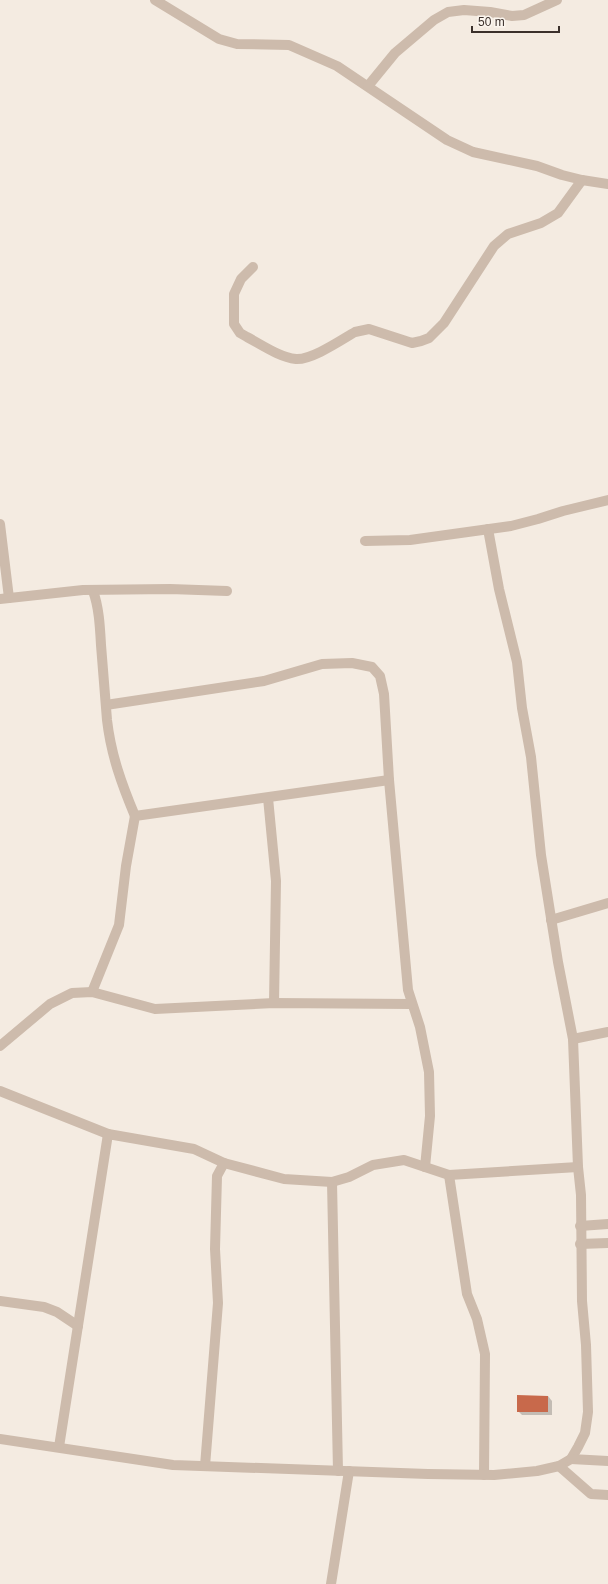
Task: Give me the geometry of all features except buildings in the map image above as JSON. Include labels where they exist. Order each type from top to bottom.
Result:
[{"type":"street","points":[[155,0],[219,39],[237,44],[289,46],[337,66],[447,140],[474,152],[537,166],[582,180],[608,184]]},
{"type":"street","points":[[368,86],[395,53],[434,20],[448,12],[464,10],[490,12],[512,16],[524,15],[557,0]]},
{"type":"street","points":[[253,267],[241,279],[234,294],[234,324],[240,334],[288,357],[297,359],[307,358],[363,329],[369,329],[412,343],[422,342],[429,338],[444,323],[494,246],[508,234],[540,223],[558,213],[582,180]]},
{"type":"street","points":[[365,541],[410,540],[488,529],[517,524],[569,509],[608,500]]},
{"type":"street","points":[[0,524],[5,598],[65,591],[170,589],[227,591]]},
{"type":"street","points":[[0,1440],[59,1447],[173,1465],[338,1471],[484,1474],[537,1471],[559,1466],[571,1459],[585,1433],[588,1412],[580,1244],[581,1195],[578,1167],[573,1039],[551,920],[531,757],[522,708],[518,662],[499,590],[488,529]]},
{"type":"street","points":[[92,992],[119,925],[126,866],[135,816],[120,780],[113,755],[106,705],[100,629],[96,599],[93,591]]},
{"type":"street","points":[[106,705],[264,681],[322,664],[352,663],[372,667],[380,676],[384,694],[389,780],[408,983],[411,1004],[420,1027],[429,1072],[430,1116],[425,1167]]},
{"type":"street","points":[[135,816],[389,780]]},
{"type":"street","points":[[268,798],[276,882],[274,1003]]},
{"type":"street","points":[[551,920],[608,903]]},
{"type":"street","points":[[0,1046],[50,1004],[72,994],[92,992],[155,1009],[274,1003],[411,1004]]},
{"type":"street","points":[[573,1039],[608,1032]]},
{"type":"street","points":[[0,1091],[108,1134],[194,1150],[224,1163],[284,1179],[332,1182],[349,1177],[373,1165],[404,1160],[449,1175],[578,1167]]},
{"type":"street","points":[[59,1447],[108,1134]]},
{"type":"street","points":[[205,1466],[218,1303],[215,1249],[216,1182],[217,1176],[224,1163]]},
{"type":"street","points":[[449,1175],[467,1294],[477,1319],[485,1354],[484,1474]]},
{"type":"street","points":[[332,1182],[338,1471]]},
{"type":"street","points":[[580,1226],[608,1224]]},
{"type":"street","points":[[580,1244],[608,1243]]},
{"type":"street","points":[[0,1301],[44,1307],[57,1312],[78,1326]]},
{"type":"street","points":[[571,1459],[608,1461]]},
{"type":"street","points":[[559,1466],[591,1494],[608,1495]]},
{"type":"street","points":[[331,1584],[349,1471]]}]
